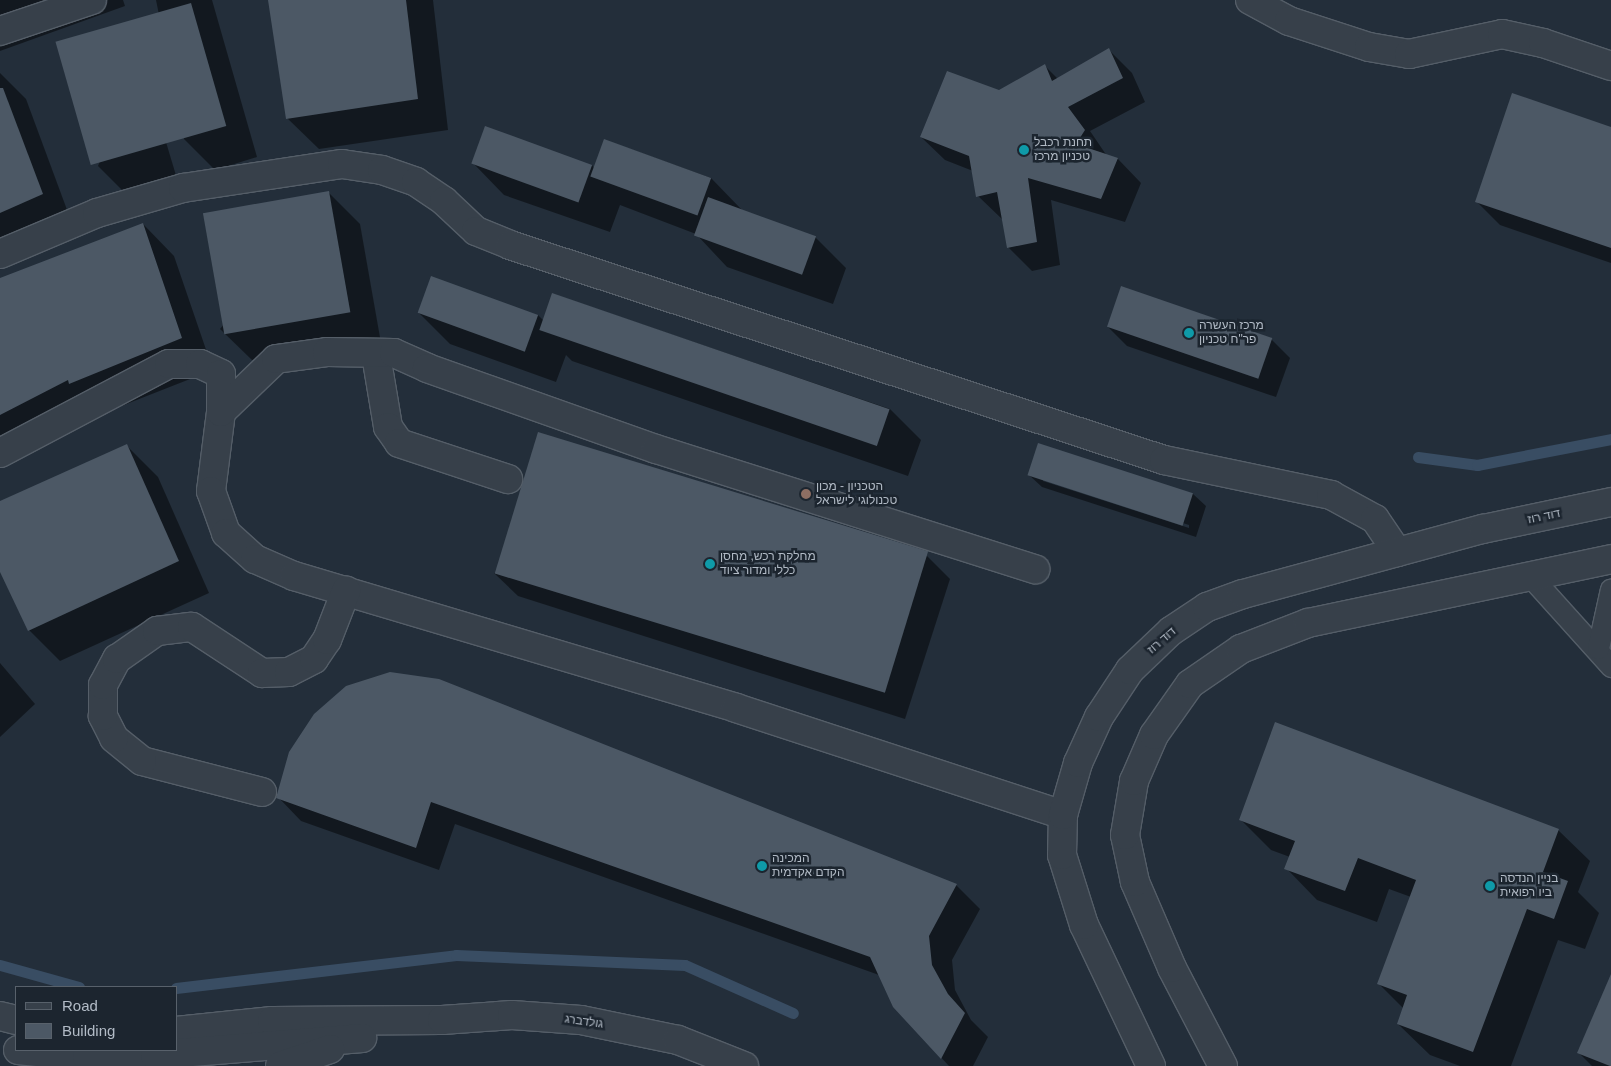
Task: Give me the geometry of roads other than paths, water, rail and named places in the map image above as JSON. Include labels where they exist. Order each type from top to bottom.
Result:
[{"type":"street","points":[[0,31],[92,0]]},
{"type":"street","points":[[1250,0],[1289,21],[1377,49],[1409,54],[1502,34],[1543,43],[1611,66]]},
{"type":"street","points":[[0,254],[97,214],[183,188],[333,164],[382,170],[416,182],[444,201],[476,231],[510,244],[1164,460],[1331,495],[1375,519],[1397,552]]},
{"type":"street","points":[[221,412],[276,359],[327,352],[376,355],[394,353],[436,371],[656,449],[1035,569]]},
{"type":"street","points":[[376,355],[388,427],[399,443],[508,479]]},
{"type":"street","points":[[0,454],[168,364],[200,364],[221,374],[221,412],[212,491],[226,533],[255,560],[346,591],[736,708],[1063,815]]},
{"type":"street","name":"דוד רוז","points":[[1151,1066],[1084,925],[1062,855],[1063,815],[1078,763],[1099,717],[1130,670],[1172,631],[1207,607],[1243,594],[1482,529],[1611,502]]},
{"type":"street","points":[[1223,1066],[1172,968],[1135,882],[1125,835],[1134,781],[1154,735],[1190,684],[1241,649],[1308,623],[1531,577],[1611,558]]},
{"type":"street","points":[[262,792],[142,762],[114,738],[103,716],[103,685],[117,659],[157,631],[192,627],[262,673],[288,672],[314,659],[327,640],[346,591]]},
{"type":"street","name":"גולדברג","points":[[178,1031],[272,1021],[418,1019],[512,1015],[581,1020],[678,1040],[744,1066]]},
{"type":"street","points":[[0,1016],[15,1020]]},
{"type":"street","name":"גולדברג","points":[[280,1066],[418,1019]]},
{"type":"street","points":[[27,1051],[87,1057],[154,1055],[362,1038]]},
{"type":"street","points":[[0,1047],[15,1050]]},
{"type":"lane","points":[[1531,577],[1598,648],[1611,666]]},
{"type":"lane","points":[[1598,648],[1611,589]]},
{"type":"waterway","points":[[1418,457],[1477,465],[1611,439]]},
{"type":"waterway","points":[[178,988],[456,955],[685,965],[793,1013]]},
{"type":"waterway","points":[[0,965],[75,986]]},
{"type":"place","name":"תחנת רכבל טכניון מרכז","points":[[1024,150]]},
{"type":"place","name":"מרכז העשרה פר\"ח טכניון","points":[[1189,333]]},
{"type":"place","name":"הטכניון - מכון טכנולוגי לישראל","points":[[806,494]]},
{"type":"place","name":"מחלקת רכש, מחסן כללי ומדור ציוד","points":[[710,564]]},
{"type":"place","name":"המכינה הקדם אקדמית","points":[[762,866]]},
{"type":"place","name":"בניין הנדסה ביו רפואית","points":[[1490,886]]}]
